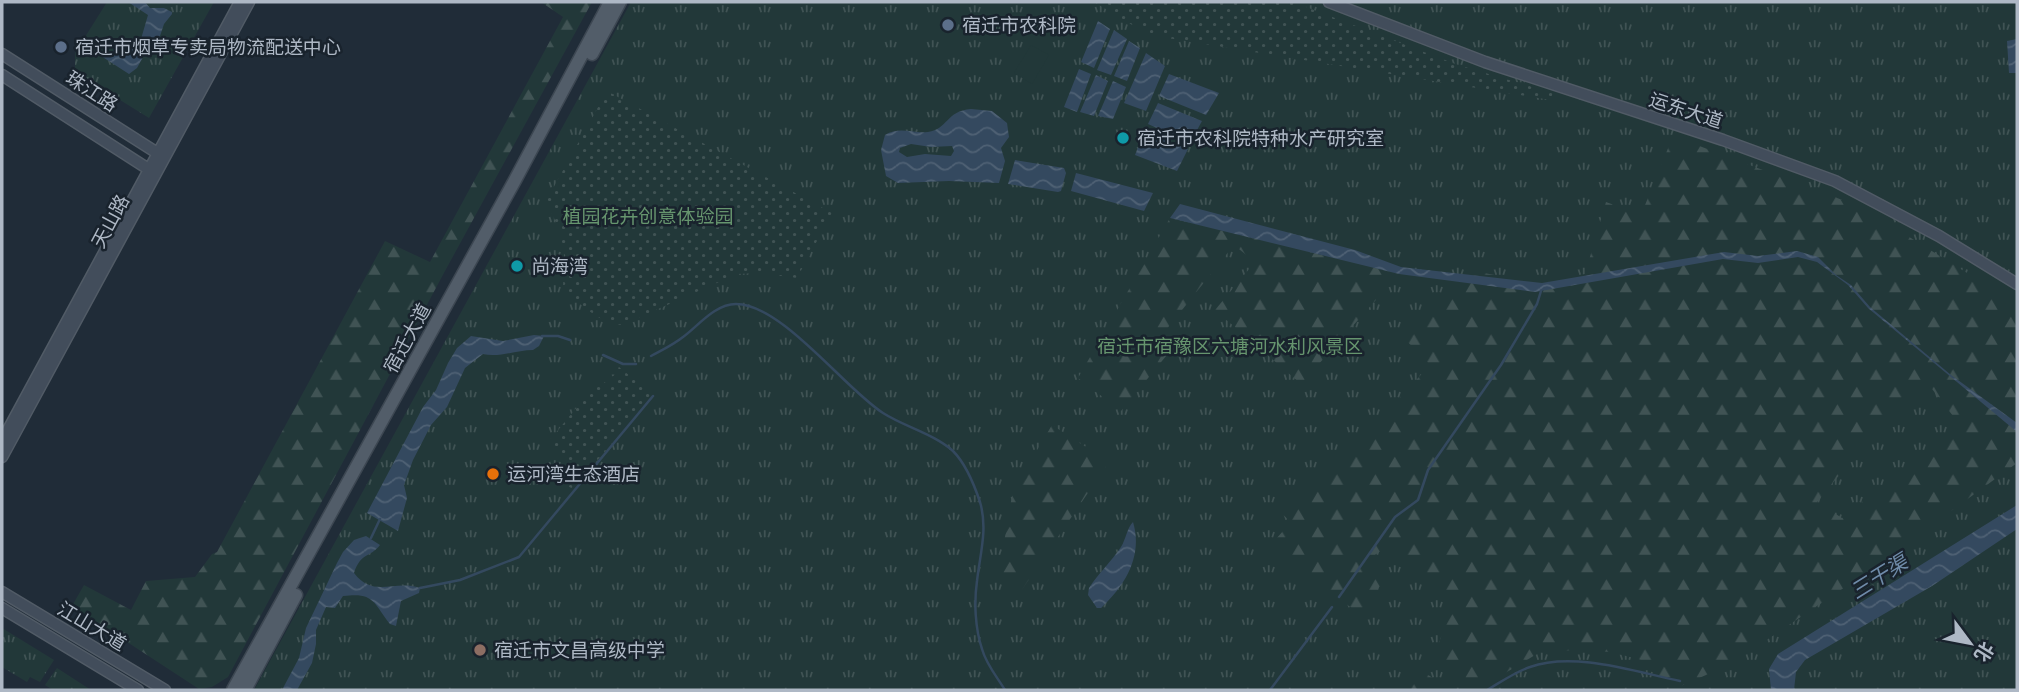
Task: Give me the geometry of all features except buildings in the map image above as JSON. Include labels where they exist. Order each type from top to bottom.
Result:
[{"type":"main road","name":"天山路","points":[[161,156],[240,2]]},
{"type":"main road","name":"天山路","points":[[2,442],[249,2]]},
{"type":"main road","name":"宿迁大道","points":[[233,690],[501,206],[610,2]]},
{"type":"main road","name":"宿迁大道","points":[[245,690],[620,2]]},
{"type":"main road","name":"运东大道","points":[[1329,2],[1485,62],[1723,140],[1835,181],[1939,236],[2017,284]]},
{"type":"main road","name":"运东大道","points":[[1348,2],[1471,52],[1721,132],[1834,175],[1895,204],[2017,278]]},
{"type":"main road","name":"珠江路","points":[[2,54],[161,156]]},
{"type":"main road","name":"珠江路","points":[[2,75],[152,172]]},
{"type":"main road","name":"天山路","points":[[2,457],[152,172]]},
{"type":"main road","name":"江山大道","points":[[2,592],[165,690]]},
{"type":"main road","name":"江山大道","points":[[2,608],[138,690]]},
{"type":"green space","points":[[107,2],[214,2],[149,118],[75,72],[75,53]]},
{"type":"green space","points":[[541,2],[592,2],[228,677],[212,687],[199,689],[72,606],[84,585],[131,610],[146,581],[195,577],[212,554],[217,552],[385,241],[430,262],[563,17]]},
{"type":"green space","name":"宿迁市宿豫区六塘河水利风景区","points":[[631,2],[2017,2],[2017,690],[254,690]]},
{"type":"green space","points":[[1094,2],[1293,2],[1458,65],[1553,93],[1551,100],[1149,35]]},
{"type":"green space","points":[[1031,45],[1049,55],[1032,84],[1014,73]]},
{"type":"green space","name":"植园花卉创意体验园","points":[[607,91],[832,213],[797,278],[758,273],[737,274],[622,325],[598,317],[563,290],[564,253],[560,231],[546,201]]},
{"type":"green space","points":[[1673,136],[1861,207],[2017,304],[2017,463],[1866,573],[1731,664],[1681,686],[1655,674],[1656,664],[1611,652],[1578,650],[1540,652],[1477,690],[1469,690],[1430,664],[1451,613],[1446,594],[1390,544],[1368,560],[1387,576],[1364,608],[1353,609],[1269,547],[1291,522],[1279,511],[1359,442],[1430,365],[1403,337],[1473,271],[1538,283],[1585,274],[1606,202],[1641,215]],"holes":[[[1929,385],[1960,425],[1842,518],[1817,502],[1875,432]]]},
{"type":"green space","points":[[1170,218],[1399,274],[1301,384],[1215,310],[1255,262],[1234,245],[1158,340],[1171,350],[1121,411],[1078,378]]},
{"type":"green space","points":[[619,367],[653,395],[573,489],[563,483],[574,465],[545,446],[600,379],[607,384]]},
{"type":"green space","points":[[1052,425],[1109,462],[1017,597],[1000,582],[1000,566],[1014,484],[1026,479],[1036,452]]},
{"type":"green space","points":[[2,628],[54,660],[40,682],[30,677],[27,682],[2,667]]},
{"type":"green space","points":[[57,668],[91,690],[53,690],[45,685]]},
{"type":"green space","points":[[1424,672],[1450,690],[1406,690]]},
{"type":"water","points":[[128,2],[145,2],[150,8],[164,8],[172,12],[159,39],[148,48],[137,68],[129,74],[101,56],[112,52],[117,46],[141,39],[148,15]]},
{"type":"water","points":[[1098,21],[1110,29],[1094,68],[1081,62]]},
{"type":"water","points":[[1114,30],[1127,39],[1111,75],[1097,70]]},
{"type":"water","points":[[2017,39],[2017,73],[2009,73],[2007,41]]},
{"type":"water","points":[[1129,41],[1140,48],[1127,81],[1114,76]]},
{"type":"water","points":[[1146,53],[1165,66],[1146,111],[1124,103]]},
{"type":"water","points":[[1079,69],[1091,74],[1077,112],[1064,107]]},
{"type":"water","points":[[1169,74],[1219,93],[1206,115],[1159,96]]},
{"type":"water","points":[[1096,75],[1108,81],[1094,116],[1080,112]]},
{"type":"water","points":[[1113,81],[1126,87],[1113,119],[1098,116]]},
{"type":"water","points":[[1158,103],[1202,121],[1190,143],[1148,124]]},
{"type":"water","points":[[963,110],[992,111],[1007,123],[1009,137],[1001,148],[1005,161],[999,183],[898,183],[886,176],[881,150],[885,135],[896,131],[935,130]],"holes":[[[911,144],[952,146],[954,151],[951,156],[925,154],[907,157],[899,152],[900,148]]]},
{"type":"water","points":[[1144,132],[1188,149],[1177,171],[1135,155]]},
{"type":"water","points":[[1015,160],[1064,168],[1066,173],[1061,191],[1008,184]]},
{"type":"water","points":[[1076,173],[1153,193],[1144,211],[1071,191]]},
{"type":"water","points":[[1180,204],[1355,250],[1401,267],[1542,283],[1724,252],[1758,256],[1797,251],[1818,257],[1851,285],[1870,307],[1951,375],[2017,423],[2017,432],[1868,308],[1848,285],[1817,262],[1798,257],[1758,263],[1723,259],[1535,292],[1399,274],[1170,218]]},
{"type":"water","points":[[534,335],[544,336],[539,346],[533,350],[483,354],[465,368],[447,407],[431,425],[413,460],[404,485],[407,498],[398,531],[367,513],[457,348],[471,336],[503,341]]},
{"type":"water","points":[[2017,505],[2017,529],[1932,586],[1805,660],[1796,672],[1794,690],[1771,690],[1769,669],[1778,654]]},
{"type":"water","points":[[1133,522],[1136,546],[1130,569],[1118,590],[1101,608],[1097,608],[1088,595],[1089,588],[1121,547]]},
{"type":"water","points":[[366,536],[380,545],[363,558],[354,573],[369,585],[411,586],[420,588],[419,593],[401,601],[396,626],[390,624],[376,604],[367,597],[343,596],[335,608],[326,607],[316,630],[312,663],[297,690],[282,690],[299,658],[306,628],[343,552],[354,540]]},
{"type":"waterway","points":[[1339,597],[1395,517],[1418,500],[1428,470],[1501,365],[1537,304],[1541,291]]},
{"type":"waterway","points":[[651,356],[679,340],[707,316],[721,308],[736,304],[754,308],[793,332],[883,413],[953,451],[969,475],[982,512],[983,542],[977,581],[977,624],[984,655],[1005,690]]},
{"type":"waterway","points":[[542,336],[558,336],[570,340]]},
{"type":"waterway","points":[[603,355],[623,364],[636,364]]},
{"type":"waterway","points":[[420,588],[460,580],[519,557],[653,396]]},
{"type":"waterway","points":[[371,538],[380,519]]},
{"type":"waterway","points":[[1270,690],[1332,607]]},
{"type":"waterway","points":[[1487,690],[1530,667],[1566,661],[1625,668],[1680,681]]},
{"type":"place","name":"宿迁市农科院","points":[[948,25]]},
{"type":"place","name":"宿迁市烟草专卖局物流配送中心","points":[[61,47]]},
{"type":"place","name":"宿迁市农科院特种水产研究室","points":[[1123,138]]},
{"type":"place","name":"尚海湾","points":[[517,266]]},
{"type":"place","name":"运河湾生态酒店","points":[[493,474]]},
{"type":"place","name":"宿迁市文昌高级中学","points":[[480,650]]},
{"type":"water label","name":"三干渠","points":[[1879,577]]}]
